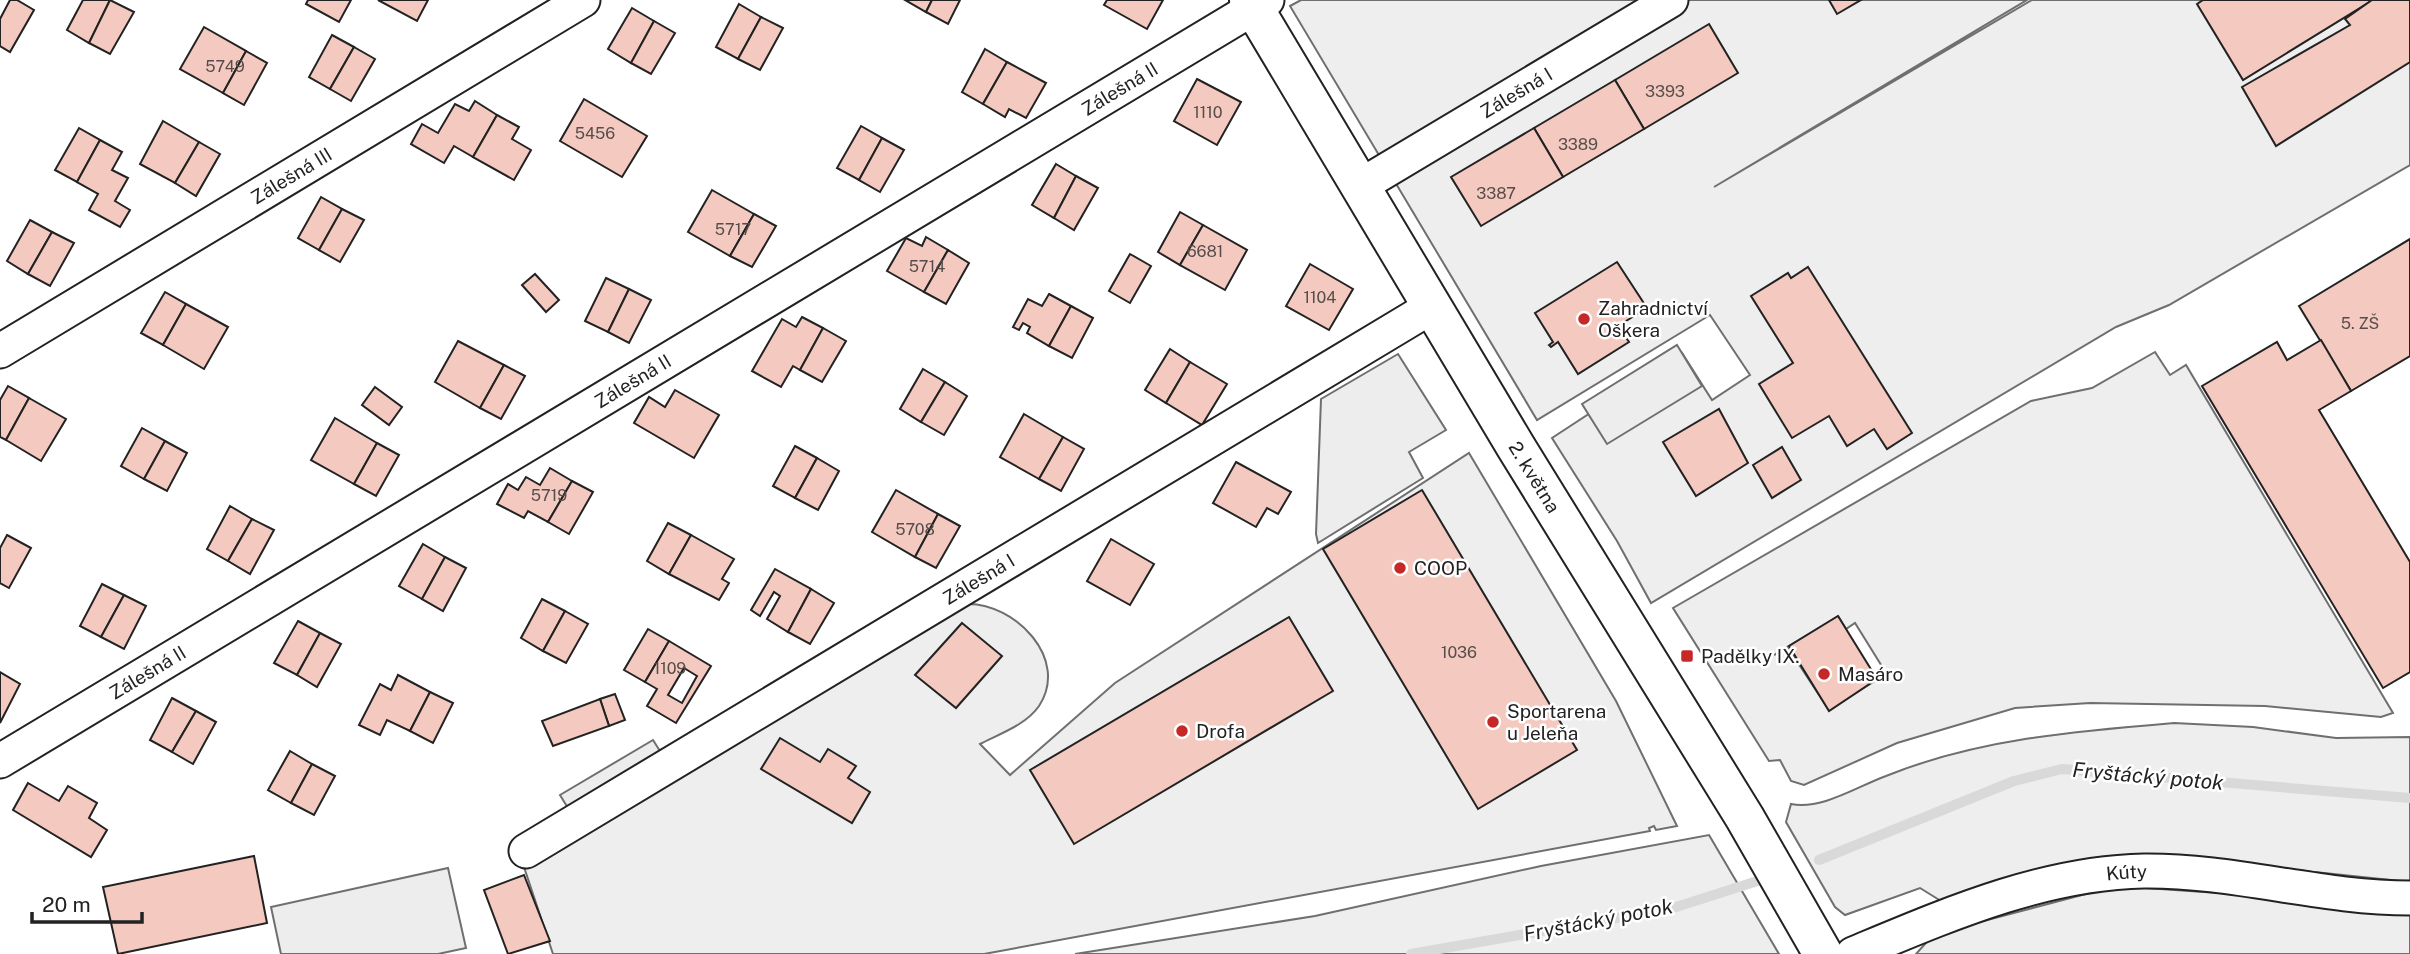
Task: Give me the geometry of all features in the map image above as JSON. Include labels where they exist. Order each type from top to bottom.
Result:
[{"type":"street","name":"Zálešná III","points":[[0,351],[583,0]]},
{"type":"street","name":"Zálešná I","points":[[1360,186],[1671,0]]},
{"type":"street","name":"2. května","points":[[1257,3],[1360,186],[1745,818],[1815,940]]},
{"type":"street","name":"Zálešná II","points":[[0,761],[1257,3]]},
{"type":"street","name":"Zálešná I","points":[[526,851],[1433,306]]},
{"type":"street","name":"Kúty","points":[[1853,954],[1966,908],[2037,886],[2101,874],[2145,871],[2189,873],[2375,898],[2410,898]]},
{"type":"shaded area","points":[[1301,0],[2027,0],[1714,187],[2032,0],[2410,0],[2410,165],[2169,305],[2116,327],[1651,603],[1617,541],[1552,438],[1682,353],[1712,400],[1750,375],[1710,315],[1537,420],[1290,6]]},
{"type":"shaded area","points":[[1677,345],[1702,386],[1607,444],[1582,404]]},
{"type":"shaded area","points":[[2155,352],[2170,375],[2186,365],[2393,713],[2381,717],[2265,706],[2090,703],[2015,708],[1897,743],[1804,785],[1791,781],[1780,760],[1769,761],[1673,608],[2031,401],[2092,388]],"holes":[[[1838,616],[1846,629],[1855,623],[1883,668],[1874,675],[1876,680],[1829,710],[1788,648],[1774,655]]]},
{"type":"shaded area","points":[[1398,354],[1446,430],[1409,452],[1423,478],[1318,543],[1316,534],[1321,399]]},
{"type":"shaded area","points":[[1469,453],[1616,701],[1677,826],[1656,830],[1654,826],[1649,828],[1650,831],[984,954],[553,954],[523,864],[967,604],[985,606],[1019,623],[1033,637],[1048,670],[1047,688],[1034,713],[980,744],[1010,775],[1115,683]]},
{"type":"shaded area","points":[[2174,723],[2253,727],[2336,738],[2410,737],[2410,882],[2238,864],[1941,901],[1920,888],[1845,915],[1835,907],[1786,822],[1791,804],[1827,801],[1886,776],[1956,753],[2064,734]]},
{"type":"shaded area","points":[[653,740],[672,770],[579,826],[560,795]]},
{"type":"shaded area","points":[[1709,835],[1779,954],[1075,954],[1315,916],[1541,866]]},
{"type":"shaded area","points":[[448,868],[466,948],[438,954],[281,954],[271,907]]},
{"type":"shaded area","points":[[2116,886],[2410,906],[2410,954],[1916,954],[1934,934]]},
{"type":"building","points":[[10,0],[17,0],[34,10],[10,52],[0,46],[0,19]]},
{"type":"building","points":[[83,0],[110,0],[89,43],[67,30]]},
{"type":"building","points":[[110,0],[134,12],[110,54],[89,43]]},
{"type":"building","points":[[308,0],[351,0],[339,22],[306,4]]},
{"type":"building","points":[[378,0],[428,0],[417,21]]},
{"type":"building","points":[[905,0],[932,0],[926,12]]},
{"type":"building","points":[[932,0],[960,0],[948,24],[926,12]]},
{"type":"building","points":[[1107,0],[1163,0],[1147,29],[1104,5]]},
{"type":"building","points":[[1829,0],[1861,0],[1837,14]]},
{"type":"building","points":[[2203,0],[2373,0],[2243,80],[2197,4]]},
{"type":"building","points":[[2372,0],[2410,0],[2410,62],[2276,146],[2242,87],[2350,25],[2345,19]]},
{"type":"building","points":[[739,4],[761,17],[738,59],[716,47]]},
{"type":"building","points":[[632,8],[654,21],[631,63],[608,49]]},
{"type":"building","points":[[761,17],[783,28],[760,70],[738,59]]},
{"type":"building","points":[[654,21],[675,33],[651,74],[631,63]]},
{"type":"building","points":[[1709,24],[1738,73],[1644,129],[1615,80]]},
{"type":"building","points":[[204,27],[246,51],[223,93],[180,69]]},
{"type":"building","points":[[332,35],[354,47],[330,89],[309,77]]},
{"type":"building","points":[[354,47],[375,59],[351,101],[330,89]]},
{"type":"building","points":[[985,49],[1007,62],[983,104],[962,92]]},
{"type":"building","points":[[246,51],[267,63],[244,105],[223,93]]},
{"type":"building","points":[[1007,62],[1046,83],[1026,118],[1009,109],[1005,117],[983,104]]},
{"type":"building","points":[[1197,79],[1241,102],[1217,145],[1174,121]]},
{"type":"building","points":[[1615,80],[1644,129],[1563,177],[1534,128]]},
{"type":"building","points":[[584,99],[647,136],[622,177],[560,141]]},
{"type":"building","points":[[475,101],[497,115],[473,157],[454,146],[444,163],[411,144],[422,124],[438,133],[455,104],[469,111]]},
{"type":"building","points":[[497,115],[519,127],[512,139],[531,150],[514,180],[473,157]]},
{"type":"building","points":[[163,121],[199,142],[175,183],[140,164]]},
{"type":"building","points":[[861,126],[882,138],[859,180],[837,168]]},
{"type":"building","points":[[79,128],[100,140],[77,182],[55,170]]},
{"type":"building","points":[[1534,128],[1563,177],[1481,226],[1451,177]]},
{"type":"building","points":[[882,138],[904,150],[880,192],[859,180]]},
{"type":"building","points":[[100,140],[122,152],[112,170],[128,178],[115,201],[130,210],[120,227],[89,210],[98,194],[77,182]]},
{"type":"building","points":[[199,142],[220,154],[196,196],[175,183]]},
{"type":"building","points":[[1056,164],[1076,176],[1054,218],[1032,205]]},
{"type":"building","points":[[1076,176],[1098,188],[1074,230],[1054,218]]},
{"type":"building","points":[[712,190],[754,214],[730,256],[688,232]]},
{"type":"building","points":[[321,197],[342,209],[319,250],[298,238]]},
{"type":"building","points":[[342,209],[364,220],[340,262],[319,250]]},
{"type":"building","points":[[1180,212],[1203,225],[1180,265],[1158,252]]},
{"type":"building","points":[[754,214],[776,226],[752,267],[730,256]]},
{"type":"building","points":[[30,220],[52,232],[28,274],[7,261]]},
{"type":"building","points":[[1203,225],[1247,250],[1225,290],[1180,265]]},
{"type":"building","points":[[52,232],[74,243],[50,286],[28,274]]},
{"type":"building","points":[[926,237],[948,250],[924,292],[887,271],[906,238],[922,246]]},
{"type":"building","points":[[2410,239],[2410,356],[2351,391],[2299,306]]},
{"type":"building","points":[[948,250],[969,263],[946,304],[924,292]]},
{"type":"building","points":[[1130,254],[1151,266],[1130,303],[1109,291]]},
{"type":"building","name":"Zahradnictví Oškera","points":[[1617,262],[1647,308],[1618,326],[1629,342],[1578,374],[1558,342],[1551,347],[1549,345],[1553,342],[1535,313]]},
{"type":"building","points":[[1310,264],[1353,289],[1329,330],[1286,306]]},
{"type":"building","points":[[1808,267],[1912,433],[1887,449],[1874,429],[1847,446],[1829,416],[1792,438],[1759,384],[1793,363],[1751,296],[1788,273],[1791,278]]},
{"type":"building","points":[[535,274],[559,300],[546,312],[522,285]]},
{"type":"building","points":[[606,278],[629,289],[608,332],[585,321]]},
{"type":"building","points":[[629,289],[651,300],[629,343],[608,332]]},
{"type":"building","points":[[165,292],[186,304],[163,345],[141,333]]},
{"type":"building","points":[[1049,294],[1071,306],[1049,346],[1027,333],[1030,327],[1023,323],[1019,330],[1013,327],[1028,299],[1042,306]]},
{"type":"building","points":[[186,304],[228,327],[204,369],[163,345]]},
{"type":"building","points":[[1071,306],[1093,318],[1072,358],[1049,346]]},
{"type":"building","points":[[802,317],[823,328],[800,370],[793,366],[781,387],[752,371],[782,319],[796,327]]},
{"type":"building","points":[[823,328],[846,341],[822,382],[800,370]]},
{"type":"building","points":[[2321,340],[2351,391],[2319,410],[2410,562],[2410,672],[2383,688],[2202,386],[2277,342],[2287,360]]},
{"type":"building","points":[[458,341],[504,365],[480,408],[435,382]]},
{"type":"building","points":[[1170,349],[1190,362],[1166,403],[1145,390]]},
{"type":"building","points":[[1190,362],[1227,384],[1202,425],[1166,403]]},
{"type":"building","points":[[504,365],[525,376],[501,419],[480,408]]},
{"type":"building","points":[[923,369],[945,382],[921,422],[900,409]]},
{"type":"building","points":[[945,382],[967,396],[944,435],[921,422]]},
{"type":"building","points":[[8,386],[29,398],[6,440],[0,437],[0,400]]},
{"type":"building","points":[[375,387],[402,407],[389,425],[362,405]]},
{"type":"building","points":[[675,390],[719,415],[694,458],[634,423],[649,397],[665,407]]},
{"type":"building","points":[[29,398],[66,419],[41,461],[6,440]]},
{"type":"building","points":[[1719,409],[1748,463],[1696,496],[1663,442]]},
{"type":"building","points":[[1024,414],[1063,437],[1039,479],[1000,457]]},
{"type":"building","points":[[335,418],[377,443],[354,484],[311,460]]},
{"type":"building","points":[[142,428],[165,441],[144,479],[121,466]]},
{"type":"building","points":[[1063,437],[1084,449],[1061,491],[1039,479]]},
{"type":"building","points":[[165,441],[187,453],[167,491],[144,479]]},
{"type":"building","points":[[377,443],[399,455],[376,496],[354,484]]},
{"type":"building","points":[[795,446],[817,458],[795,498],[773,486]]},
{"type":"building","points":[[1782,447],[1801,480],[1772,498],[1753,465]]},
{"type":"building","points":[[817,458],[839,471],[818,510],[795,498]]},
{"type":"building","points":[[1236,462],[1291,492],[1278,514],[1267,508],[1256,527],[1213,503]]},
{"type":"building","points":[[550,468],[572,481],[548,522],[528,511],[524,518],[497,504],[508,484],[518,490],[526,477],[540,485]]},
{"type":"building","points":[[572,481],[593,492],[569,534],[548,522]]},
{"type":"building","points":[[896,490],[938,514],[915,557],[872,532]]},
{"type":"building","points":[[1422,490],[1577,750],[1478,809],[1323,549]]},
{"type":"building","points":[[230,506],[252,519],[228,561],[207,549]]},
{"type":"building","points":[[938,514],[960,526],[936,568],[915,557]]},
{"type":"building","points":[[252,519],[274,530],[250,574],[228,561]]},
{"type":"building","points":[[668,523],[691,535],[669,574],[647,561]]},
{"type":"building","points":[[7,535],[31,548],[9,588],[0,583],[0,548]]},
{"type":"building","points":[[691,535],[734,559],[722,579],[729,583],[719,600],[669,574]]},
{"type":"building","points":[[1111,539],[1154,564],[1130,605],[1087,581]]},
{"type":"building","points":[[423,544],[445,557],[422,599],[399,586]]},
{"type":"building","points":[[445,557],[466,568],[443,611],[422,599]]},
{"type":"building","points":[[775,569],[811,589],[788,632],[767,619],[780,596],[774,592],[760,616],[751,610]]},
{"type":"building","points":[[102,584],[124,595],[101,637],[80,626]]},
{"type":"building","points":[[811,589],[834,603],[810,644],[788,632]]},
{"type":"building","points":[[124,595],[146,606],[124,649],[101,637]]},
{"type":"building","points":[[542,599],[565,611],[543,651],[521,638]]},
{"type":"building","points":[[565,611],[588,624],[566,663],[543,651]]},
{"type":"building","points":[[1838,616],[1877,679],[1829,711],[1789,646]]},
{"type":"building","name":"Drofa","points":[[1289,617],[1333,691],[1074,844],[1030,770]]},
{"type":"building","points":[[298,621],[320,633],[297,675],[274,663]]},
{"type":"building","points":[[962,623],[1002,656],[956,708],[915,675]]},
{"type":"building","points":[[648,629],[669,641],[645,682],[624,670]]},
{"type":"building","points":[[320,633],[341,644],[317,687],[297,675]]},
{"type":"building","points":[[669,641],[711,666],[676,723],[647,706],[657,689],[645,682]],"holes":[[[684,668],[697,676],[682,703],[668,695]]]},
{"type":"building","points":[[0,672],[20,684],[0,723]]},
{"type":"building","points":[[398,675],[430,692],[410,731],[387,720],[380,735],[359,725],[380,684],[391,690]]},
{"type":"building","points":[[430,692],[453,703],[433,743],[410,731]]},
{"type":"building","points":[[615,694],[625,720],[609,726],[600,699]]},
{"type":"building","points":[[172,698],[196,711],[172,752],[150,740]]},
{"type":"building","points":[[600,699],[609,726],[553,746],[542,721]]},
{"type":"building","points":[[196,711],[216,722],[193,764],[172,752]]},
{"type":"building","points":[[780,738],[820,762],[828,749],[856,766],[848,778],[870,792],[852,823],[761,769]]},
{"type":"building","points":[[290,751],[312,764],[291,803],[268,790]]},
{"type":"building","points":[[312,764],[335,776],[314,815],[291,803]]},
{"type":"building","points":[[28,783],[59,801],[68,786],[97,803],[89,818],[107,830],[91,857],[13,810]]},
{"type":"building","points":[[254,856],[267,923],[118,954],[103,887]]},
{"type":"building","points":[[524,875],[550,941],[508,954],[484,890]]},
{"type":"waterway","name":"Fryštácký potok","points":[[1819,860],[2014,781],[2062,769],[2410,798]]},
{"type":"waterway","name":"Fryštácký potok","points":[[1411,954],[1673,908],[1770,877]]},
{"type":"place","name":"Zahradnictví Oškera","points":[[1584,319]]},
{"type":"place","name":"COOP","points":[[1400,568]]},
{"type":"place","name":"Padělky IX.","points":[[1687,656]]},
{"type":"place","name":"Masáro","points":[[1824,674]]},
{"type":"place","name":"Sportarena u Jeleňa","points":[[1493,722]]},
{"type":"place","name":"Drofa","points":[[1182,731]]}]
